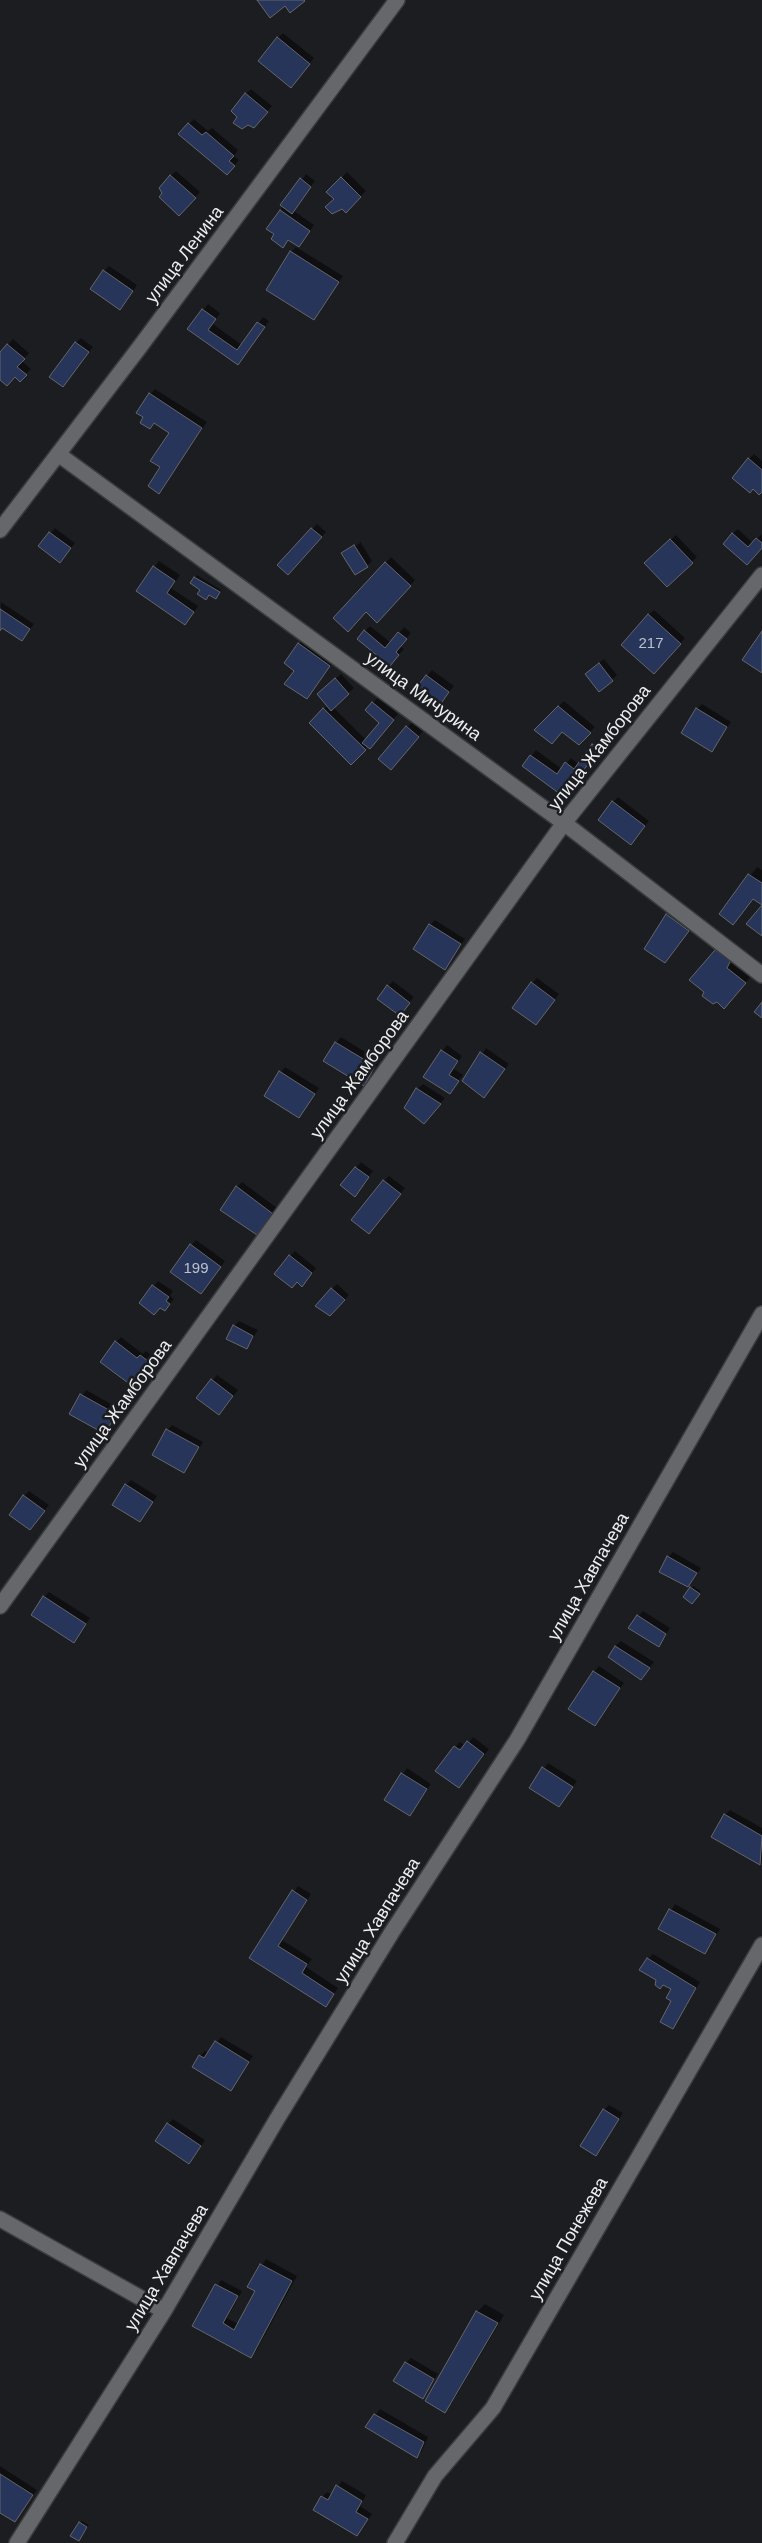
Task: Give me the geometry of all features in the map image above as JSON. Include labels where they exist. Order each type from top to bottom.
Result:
[{"type":"street","name":"улица Ленина","points":[[0,530],[397,0]]},
{"type":"street","name":"улица Мичурина","points":[[58,454],[564,823],[762,975]]},
{"type":"street","name":"улица Жамборова","points":[[0,1606],[564,823],[762,575]]},
{"type":"street","name":"улица Хавпачева","points":[[17,2543],[164,2311],[307,2070],[392,1932],[517,1740],[762,1314]]},
{"type":"street","name":"улица Понежева","points":[[395,2543],[435,2476],[493,2408],[762,1945]]},
{"type":"street","points":[[0,2218],[164,2311]]},
{"type":"building","points":[[257,0],[305,1],[290,13],[285,6],[270,18]]},
{"type":"building","points":[[277,37],[310,64],[291,88],[258,61]]},
{"type":"building","points":[[245,93],[268,112],[254,128],[248,125],[242,129],[233,123],[237,117],[231,111]]},
{"type":"building","points":[[188,123],[202,135],[206,132],[234,156],[229,161],[235,166],[227,175],[178,134]]},
{"type":"building","points":[[170,175],[196,198],[179,216],[159,197],[162,193],[159,188]]},
{"type":"building","points":[[341,177],[361,197],[346,213],[342,209],[332,214],[325,207],[334,199],[326,192]]},
{"type":"building","points":[[300,178],[311,187],[292,214],[280,205]]},
{"type":"building","points":[[280,210],[310,231],[299,247],[288,240],[283,248],[271,239],[274,234],[266,229]]},
{"type":"building","points":[[290,251],[339,282],[314,320],[266,290]]},
{"type":"building","points":[[103,270],[133,291],[120,310],[90,289]]},
{"type":"building","points":[[202,309],[216,319],[208,330],[237,350],[257,322],[265,327],[238,365],[187,329]]},
{"type":"building","points":[[75,342],[89,352],[63,387],[49,377]]},
{"type":"building","points":[[7,344],[25,359],[17,367],[27,375],[20,382],[15,377],[7,386],[0,380],[0,352]]},
{"type":"building","points":[[149,393],[202,428],[159,494],[148,486],[160,467],[150,461],[169,433],[154,423],[150,429],[140,423],[143,417],[136,413]]},
{"type":"building","points":[[748,458],[762,470],[762,492],[759,495],[753,489],[750,493],[732,478]]},
{"type":"building","points":[[311,528],[322,537],[288,575],[277,565]]},
{"type":"building","points":[[49,532],[71,548],[60,563],[38,546]]},
{"type":"building","points":[[732,533],[748,547],[756,538],[762,543],[762,548],[747,565],[723,544]]},
{"type":"building","points":[[670,539],[693,563],[667,587],[644,563]]},
{"type":"building","points":[[354,545],[368,567],[355,575],[341,553]]},
{"type":"building","points":[[385,562],[411,586],[377,623],[366,612],[348,632],[333,618]]},
{"type":"building","points":[[153,566],[175,581],[167,593],[194,612],[185,625],[136,591]]},
{"type":"building","points":[[194,577],[220,592],[216,599],[209,595],[206,600],[197,594],[200,590],[190,583]]},
{"type":"building","points":[[0,609],[30,629],[22,641],[2,628],[0,631]]},
{"type":"building","points":[[648,614],[681,644],[654,674],[621,645]]},
{"type":"building","points":[[364,630],[385,648],[398,632],[407,639],[396,652],[399,655],[390,666],[357,639]]},
{"type":"building","points":[[762,631],[762,673],[742,660]]},
{"type":"building","points":[[298,643],[330,666],[307,699],[284,684],[294,671],[284,663]]},
{"type":"building","points":[[599,663],[613,681],[599,692],[585,674]]},
{"type":"building","points":[[426,675],[449,692],[440,705],[416,688]]},
{"type":"building","points":[[335,678],[349,694],[331,711],[317,694]]},
{"type":"building","points":[[372,702],[394,720],[370,749],[362,743],[379,723],[365,710]]},
{"type":"building","points":[[558,706],[591,733],[579,745],[562,732],[552,744],[534,730]]},
{"type":"building","points":[[323,708],[366,750],[351,765],[309,723]]},
{"type":"building","points":[[696,708],[727,727],[712,752],[681,733]]},
{"type":"building","points":[[406,726],[419,737],[391,770],[378,759]]},
{"type":"building","points":[[592,744],[599,749],[564,797],[522,766],[530,755],[557,774],[565,762],[574,769]]},
{"type":"building","points":[[612,801],[645,826],[631,845],[598,820]]},
{"type":"building","points":[[748,874],[762,883],[762,905],[753,899],[733,925],[719,914]]},
{"type":"building","points":[[762,905],[762,936],[746,924]]},
{"type":"building","points":[[666,914],[689,931],[665,963],[644,949]]},
{"type":"building","points":[[429,924],[461,944],[445,970],[413,949]]},
{"type":"building","points":[[715,950],[731,960],[727,968],[746,983],[724,1009],[717,1002],[713,1004],[702,996],[704,992],[689,980]]},
{"type":"building","points":[[531,982],[555,1000],[536,1025],[512,1008]]},
{"type":"building","points":[[387,985],[410,1003],[400,1016],[377,999]]},
{"type":"building","points":[[762,1002],[762,1018],[754,1012]]},
{"type":"building","points":[[335,1042],[375,1066],[364,1086],[323,1061]]},
{"type":"building","points":[[441,1050],[458,1061],[449,1075],[459,1081],[450,1094],[423,1077]]},
{"type":"building","points":[[480,1052],[505,1069],[484,1098],[462,1081]]},
{"type":"building","points":[[279,1071],[315,1094],[299,1118],[264,1096]]},
{"type":"building","points":[[416,1088],[441,1104],[424,1124],[404,1108]]},
{"type":"building","points":[[355,1167],[369,1177],[355,1197],[340,1185]]},
{"type":"building","points":[[383,1180],[401,1194],[369,1234],[351,1220]]},
{"type":"building","points":[[236,1186],[273,1214],[257,1235],[220,1210]]},
{"type":"building","points":[[190,1244],[221,1267],[201,1294],[170,1272]]},
{"type":"building","points":[[289,1255],[312,1273],[302,1287],[297,1282],[292,1288],[274,1274]]},
{"type":"building","points":[[152,1285],[169,1297],[166,1301],[170,1304],[165,1311],[160,1308],[154,1315],[139,1303]]},
{"type":"building","points":[[331,1288],[345,1300],[330,1316],[315,1306]]},
{"type":"building","points":[[233,1325],[253,1336],[247,1349],[226,1339]]},
{"type":"building","points":[[115,1341],[137,1358],[140,1355],[156,1367],[139,1391],[100,1362]]},
{"type":"building","points":[[211,1379],[233,1396],[219,1415],[196,1398]]},
{"type":"building","points":[[80,1394],[116,1414],[105,1434],[69,1414]]},
{"type":"building","points":[[166,1429],[199,1447],[184,1473],[152,1455]]},
{"type":"building","points":[[125,1484],[153,1502],[140,1522],[112,1505]]},
{"type":"building","points":[[23,1495],[45,1511],[30,1530],[9,1515]]},
{"type":"building","points":[[667,1556],[697,1573],[688,1587],[659,1572]]},
{"type":"building","points":[[690,1587],[700,1594],[692,1604],[683,1597]]},
{"type":"building","points":[[43,1596],[86,1624],[74,1643],[31,1615]]},
{"type":"building","points":[[637,1615],[666,1634],[659,1647],[628,1628]]},
{"type":"building","points":[[615,1646],[650,1668],[641,1680],[608,1657]]},
{"type":"building","points":[[593,1671],[620,1688],[595,1726],[568,1709]]},
{"type":"building","points":[[467,1741],[484,1754],[459,1788],[435,1771],[454,1746],[460,1750]]},
{"type":"building","points":[[542,1767],[573,1787],[559,1807],[529,1788]]},
{"type":"building","points":[[401,1773],[427,1789],[410,1816],[384,1800]]},
{"type":"building","points":[[724,1814],[762,1836],[760,1865],[711,1837]]},
{"type":"building","points":[[292,1890],[307,1900],[278,1946],[307,1964],[302,1973],[334,1994],[326,2007],[249,1958]]},
{"type":"building","points":[[669,1909],[716,1934],[705,1954],[658,1929]]},
{"type":"building","points":[[647,1958],[696,1988],[673,2029],[660,2022],[671,2001],[666,1998],[671,1989],[663,1985],[660,1989],[655,1985],[656,1980],[639,1970]]},
{"type":"building","points":[[215,2041],[249,2062],[231,2091],[192,2067],[199,2055],[204,2058]]},
{"type":"building","points":[[603,2109],[619,2119],[596,2156],[580,2146]]},
{"type":"building","points":[[167,2123],[201,2146],[189,2164],[155,2141]]},
{"type":"building","points":[[260,2264],[292,2281],[251,2358],[192,2326],[215,2284],[238,2296],[223,2323],[234,2330],[255,2291],[247,2287]]},
{"type":"building","points":[[476,2311],[498,2323],[445,2413],[425,2401]]},
{"type":"building","points":[[405,2362],[434,2379],[423,2399],[393,2381]]},
{"type":"building","points":[[374,2414],[424,2442],[417,2458],[365,2427]]},
{"type":"building","points":[[0,2474],[33,2495],[15,2522],[0,2513]]},
{"type":"building","points":[[336,2485],[362,2501],[356,2512],[368,2519],[357,2536],[313,2510],[321,2496],[328,2500]]},
{"type":"building","points":[[79,2522],[87,2527],[79,2541],[70,2536]]}]
